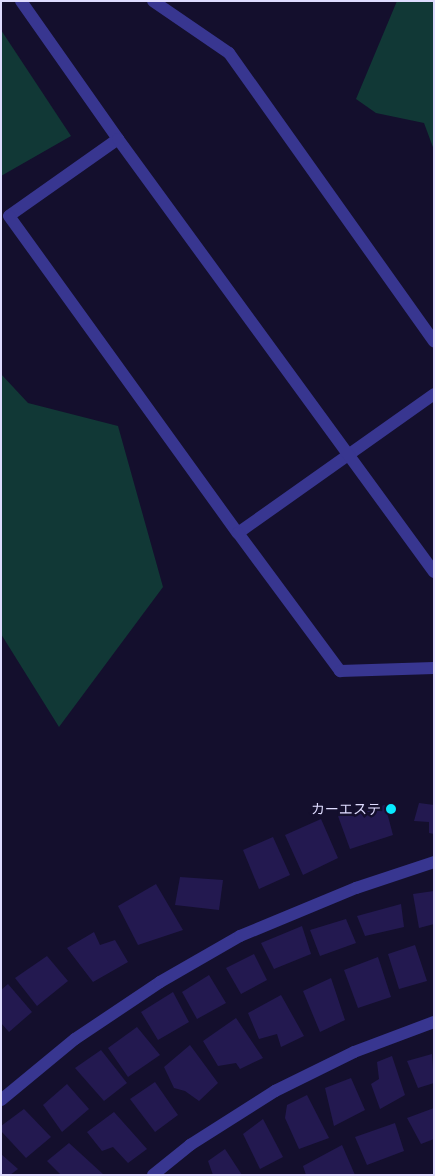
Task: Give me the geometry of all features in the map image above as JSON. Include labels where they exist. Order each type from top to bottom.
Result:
[{"type":"street","points":[[21,1],[118,139],[434,572]]},
{"type":"street","points":[[153,1],[229,54],[434,341]]},
{"type":"street","points":[[118,139],[9,216],[340,671],[434,668]]},
{"type":"street","points":[[238,533],[348,452],[434,394]]},
{"type":"street","points":[[1,1100],[91,1028],[160,982],[240,936],[356,888],[434,862]]},
{"type":"street","points":[[152,1175],[190,1145],[275,1091],[354,1052],[434,1022]]},
{"type":"green space","points":[[397,1],[434,1],[434,150],[424,123],[376,113],[356,99]]},
{"type":"green space","points":[[1,30],[71,136],[1,176]]},
{"type":"green space","points":[[1,374],[28,403],[118,426],[163,587],[59,727],[1,634]]},
{"type":"building","points":[[419,803],[434,805],[434,834],[429,833],[429,822],[414,821]]},
{"type":"building","points":[[385,805],[393,835],[350,849],[338,816]]},
{"type":"building","points":[[321,819],[338,858],[303,875],[285,835]]},
{"type":"building","points":[[273,837],[290,875],[259,889],[243,850]]},
{"type":"building","points":[[180,877],[223,880],[219,910],[175,905]]},
{"type":"building","points":[[156,884],[183,930],[138,945],[118,906]]},
{"type":"building","points":[[434,891],[434,924],[419,928],[413,894]]},
{"type":"building","points":[[401,904],[404,927],[365,936],[357,916]]},
{"type":"building","points":[[346,919],[356,943],[320,956],[310,930]]},
{"type":"building","points":[[302,926],[311,954],[274,969],[261,943]]},
{"type":"building","points":[[94,932],[100,945],[115,940],[128,962],[93,982],[67,948]]},
{"type":"building","points":[[415,945],[427,981],[399,989],[388,954]]},
{"type":"building","points":[[254,954],[267,980],[241,994],[226,968]]},
{"type":"building","points":[[47,956],[68,981],[37,1006],[15,978]]},
{"type":"building","points":[[378,957],[391,997],[358,1008],[344,970]]},
{"type":"building","points":[[209,975],[226,1003],[197,1019],[182,992]]},
{"type":"building","points":[[331,978],[345,1020],[320,1032],[303,991]]},
{"type":"building","points":[[8,984],[32,1012],[9,1032],[1,1023],[1,990]]},
{"type":"building","points":[[173,992],[189,1022],[158,1040],[141,1012]]},
{"type":"building","points":[[281,995],[304,1036],[281,1047],[277,1034],[259,1039],[248,1013]]},
{"type":"building","points":[[236,1018],[263,1058],[240,1069],[236,1063],[218,1066],[203,1041]]},
{"type":"building","points":[[137,1027],[160,1055],[128,1077],[108,1048]]},
{"type":"building","points":[[190,1045],[218,1083],[199,1101],[185,1091],[174,1088],[164,1067]]},
{"type":"building","points":[[101,1050],[127,1083],[104,1101],[75,1068]]},
{"type":"building","points":[[432,1054],[434,1083],[418,1088],[407,1061]]},
{"type":"building","points":[[392,1056],[405,1095],[380,1109],[371,1084],[379,1079],[377,1062]]},
{"type":"building","points":[[351,1078],[365,1110],[334,1126],[325,1088]]},
{"type":"building","points":[[155,1082],[178,1115],[155,1132],[130,1099]]},
{"type":"building","points":[[67,1084],[89,1109],[62,1132],[43,1105]]},
{"type":"building","points":[[307,1095],[329,1138],[299,1149],[285,1118],[287,1105]]},
{"type":"building","points":[[434,1108],[434,1139],[421,1144],[407,1118]]},
{"type":"building","points":[[24,1109],[51,1137],[26,1158],[1,1131],[1,1126]]},
{"type":"building","points":[[114,1112],[147,1149],[128,1163],[113,1147],[102,1151],[87,1132]]},
{"type":"building","points":[[263,1119],[283,1157],[260,1169],[243,1134]]},
{"type":"building","points":[[395,1123],[404,1151],[367,1165],[355,1137]]},
{"type":"building","points":[[69,1143],[104,1175],[61,1175],[47,1161]]},
{"type":"building","points":[[342,1145],[355,1175],[306,1175],[303,1166]]},
{"type":"building","points":[[225,1149],[242,1175],[213,1175],[208,1161]]},
{"type":"building","points":[[1,1154],[18,1169],[10,1175],[1,1175]]},
{"type":"place","name":"カーエステ","points":[[391,809]]}]
